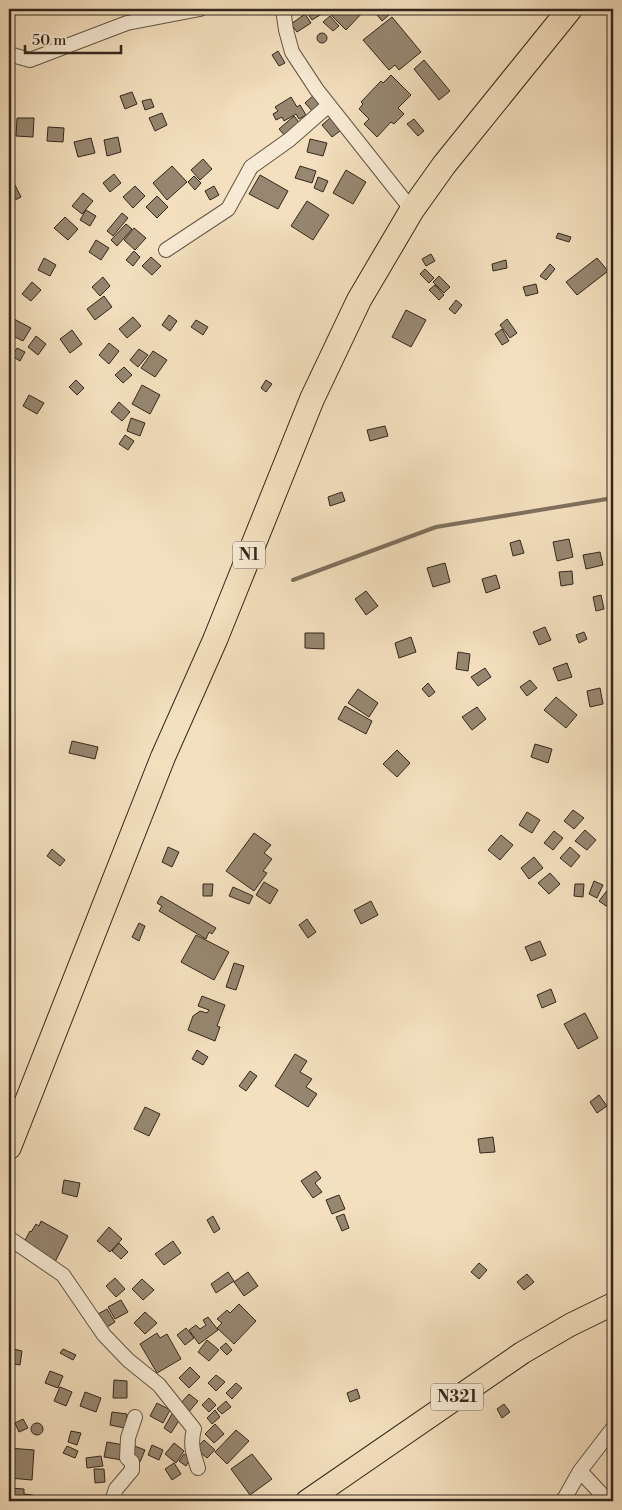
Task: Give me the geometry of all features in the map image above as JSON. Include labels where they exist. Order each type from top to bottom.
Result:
[{"type":"highway","name":"N1","points":[[9,1147],[13,1126],[163,757],[214,640],[312,399],[359,300],[412,210],[444,164],[570,9]]},
{"type":"main road","name":"N321","points":[[307,1501],[522,1353],[570,1325],[613,1304]]},
{"type":"street","points":[[9,54],[30,60],[127,23],[200,9]]},
{"type":"street","points":[[283,9],[292,52],[317,90],[412,210]]},
{"type":"street","points":[[166,250],[228,209],[252,167],[289,140],[329,105]]},
{"type":"street","points":[[9,1238],[64,1274],[104,1335],[128,1360],[165,1393],[194,1429],[191,1448],[198,1468]]},
{"type":"street","points":[[112,1501],[116,1489],[132,1470],[132,1462],[127,1458],[128,1438],[135,1417]]},
{"type":"street","points":[[563,1501],[580,1471],[613,1428]]},
{"type":"street","points":[[580,1471],[608,1501]]},
{"type":"building","points":[[317,9],[330,9],[312,20],[308,14]]},
{"type":"building","points":[[335,9],[366,9],[346,30],[330,14]]},
{"type":"building","points":[[396,9],[382,21],[373,10]]},
{"type":"building","points":[[305,14],[311,23],[297,32],[291,24]]},
{"type":"building","points":[[330,16],[339,26],[333,31],[323,22]]},
{"type":"building","points":[[392,17],[421,52],[399,70],[395,65],[389,70],[363,40]]},
{"type":"building","points":[[320,33],[324,33],[327,38],[326,42],[320,43],[317,40],[317,36]]},
{"type":"building","points":[[278,51],[285,63],[279,66],[272,55]]},
{"type":"building","points":[[424,60],[450,91],[439,100],[414,69]]},
{"type":"building","points":[[391,75],[411,95],[398,108],[404,114],[394,124],[391,122],[377,137],[364,124],[369,119],[359,109],[363,104],[361,102],[381,81],[383,83]]},
{"type":"building","points":[[132,92],[137,104],[125,109],[120,96]]},
{"type":"building","points":[[315,94],[324,103],[314,113],[305,103]]},
{"type":"building","points":[[291,97],[297,107],[300,105],[306,115],[299,119],[296,114],[284,121],[282,117],[276,120],[273,114],[278,111],[275,107]]},
{"type":"building","points":[[151,99],[154,107],[145,110],[142,101]]},
{"type":"building","points":[[162,113],[167,125],[155,131],[149,118]]},
{"type":"building","points":[[294,116],[302,126],[287,138],[279,129]]},
{"type":"building","points":[[17,118],[34,118],[33,137],[16,136]]},
{"type":"building","points":[[330,118],[340,131],[332,137],[322,125]]},
{"type":"building","points":[[414,119],[424,131],[418,136],[407,124]]},
{"type":"building","points":[[48,127],[64,128],[63,142],[47,141]]},
{"type":"building","points":[[118,137],[121,152],[107,156],[104,140]]},
{"type":"building","points":[[91,138],[95,153],[78,157],[74,142]]},
{"type":"building","points":[[310,139],[327,143],[323,156],[307,152]]},
{"type":"building","points":[[203,159],[212,169],[200,180],[191,170]]},
{"type":"building","points":[[172,166],[187,182],[167,200],[153,183]]},
{"type":"building","points":[[300,166],[316,171],[312,183],[295,178]]},
{"type":"building","points":[[346,170],[366,182],[353,204],[333,193]]},
{"type":"building","points":[[114,174],[121,183],[110,192],[103,183]]},
{"type":"building","points":[[260,175],[288,191],[278,209],[249,194]]},
{"type":"building","points":[[194,176],[201,183],[195,190],[188,182]]},
{"type":"building","points":[[318,177],[328,181],[323,192],[314,188]]},
{"type":"building","points":[[14,183],[21,197],[9,203],[9,186]]},
{"type":"building","points":[[135,186],[145,196],[133,208],[123,197]]},
{"type":"building","points":[[214,186],[219,195],[210,200],[205,191]]},
{"type":"building","points":[[83,193],[93,201],[82,214],[72,206]]},
{"type":"building","points":[[157,196],[168,207],[157,218],[146,207]]},
{"type":"building","points":[[307,201],[329,215],[313,240],[291,226]]},
{"type":"building","points":[[86,210],[96,216],[90,226],[80,220]]},
{"type":"building","points":[[122,213],[128,218],[113,236],[107,231]]},
{"type":"building","points":[[65,217],[78,229],[68,240],[54,228]]},
{"type":"building","points":[[126,224],[132,229],[117,246],[111,240]]},
{"type":"building","points":[[134,228],[146,238],[135,250],[124,240]]},
{"type":"building","points":[[558,233],[571,237],[569,242],[556,238]]},
{"type":"building","points":[[96,240],[109,248],[101,260],[89,252]]},
{"type":"building","points":[[134,251],[140,257],[133,266],[126,260]]},
{"type":"building","points":[[431,254],[435,261],[426,266],[422,259]]},
{"type":"building","points":[[151,257],[161,266],[152,275],[142,266]]},
{"type":"building","points":[[44,258],[56,265],[50,276],[38,270]]},
{"type":"building","points":[[597,258],[608,271],[577,295],[566,282]]},
{"type":"building","points":[[506,260],[507,268],[493,271],[492,264]]},
{"type":"building","points":[[550,264],[555,269],[546,280],[540,276]]},
{"type":"building","points":[[425,269],[434,278],[429,283],[420,274]]},
{"type":"building","points":[[439,276],[450,287],[444,293],[433,282]]},
{"type":"building","points":[[103,277],[110,286],[100,296],[92,287]]},
{"type":"building","points":[[32,282],[41,290],[31,301],[22,294]]},
{"type":"building","points":[[536,284],[538,293],[526,296],[523,287]]},
{"type":"building","points":[[435,285],[444,295],[439,300],[429,290]]},
{"type":"building","points":[[104,296],[112,307],[95,320],[87,309]]},
{"type":"building","points":[[456,300],[462,305],[455,314],[449,309]]},
{"type":"building","points":[[406,310],[426,320],[411,347],[392,337]]},
{"type":"building","points":[[169,315],[177,321],[170,331],[162,325]]},
{"type":"building","points":[[133,317],[141,326],[127,338],[119,329]]},
{"type":"building","points":[[14,319],[31,328],[23,341],[9,334],[9,328]]},
{"type":"building","points":[[507,319],[517,333],[510,338],[500,325]]},
{"type":"building","points":[[196,320],[208,327],[203,335],[191,327]]},
{"type":"building","points":[[502,329],[509,341],[502,345],[495,334]]},
{"type":"building","points":[[72,330],[82,344],[70,353],[60,339]]},
{"type":"building","points":[[36,336],[46,344],[38,355],[28,347]]},
{"type":"building","points":[[109,343],[119,351],[109,364],[99,355]]},
{"type":"building","points":[[17,348],[25,352],[20,361],[12,356]]},
{"type":"building","points":[[139,349],[148,355],[138,367],[130,360]]},
{"type":"building","points":[[153,351],[167,360],[155,377],[141,368]]},
{"type":"building","points":[[124,367],[132,375],[123,383],[115,375]]},
{"type":"building","points":[[76,380],[84,388],[77,395],[69,387]]},
{"type":"building","points":[[266,380],[272,384],[266,392],[261,388]]},
{"type":"building","points":[[142,385],[160,395],[150,414],[132,404]]},
{"type":"building","points":[[29,395],[44,403],[37,414],[23,406]]},
{"type":"building","points":[[119,402],[130,412],[122,421],[111,412]]},
{"type":"building","points":[[131,418],[145,423],[140,436],[127,431]]},
{"type":"building","points":[[385,426],[388,436],[370,441],[367,430]]},
{"type":"building","points":[[125,435],[134,441],[128,450],[119,444]]},
{"type":"building","points":[[342,492],[345,501],[330,506],[328,497]]},
{"type":"building","points":[[569,539],[573,557],[557,561],[553,542]]},
{"type":"building","points":[[520,540],[524,553],[513,556],[510,543]]},
{"type":"building","points":[[600,552],[603,565],[586,569],[583,555]]},
{"type":"building","points":[[445,563],[450,582],[433,587],[427,568]]},
{"type":"building","points":[[572,571],[573,584],[561,586],[559,572]]},
{"type":"building","points":[[496,575],[500,588],[486,593],[482,579]]},
{"type":"building","points":[[366,591],[378,606],[366,615],[355,599]]},
{"type":"building","points":[[601,595],[604,609],[596,611],[593,597]]},
{"type":"building","points":[[545,627],[551,640],[539,645],[533,632]]},
{"type":"building","points":[[584,632],[587,639],[579,643],[576,635]]},
{"type":"building","points":[[305,633],[324,633],[324,649],[305,648]]},
{"type":"building","points":[[411,637],[416,652],[399,658],[395,643]]},
{"type":"building","points":[[458,652],[470,654],[468,671],[456,669]]},
{"type":"building","points":[[567,663],[572,677],[558,681],[553,668]]},
{"type":"building","points":[[485,668],[491,677],[478,686],[471,677]]},
{"type":"building","points":[[530,680],[537,688],[527,696],[520,687]]},
{"type":"building","points":[[428,683],[435,692],[429,697],[422,689]]},
{"type":"building","points":[[600,688],[603,704],[590,707],[587,691]]},
{"type":"building","points":[[358,689],[378,703],[369,717],[348,703]]},
{"type":"building","points":[[556,697],[577,715],[566,728],[544,710]]},
{"type":"building","points":[[345,706],[372,721],[366,734],[338,719]]},
{"type":"building","points":[[477,707],[486,719],[472,730],[462,717]]},
{"type":"building","points":[[72,741],[98,747],[95,759],[69,753]]},
{"type":"building","points":[[535,744],[552,749],[548,763],[531,757]]},
{"type":"building","points":[[397,750],[410,763],[397,777],[383,764]]},
{"type":"building","points":[[573,810],[584,818],[574,829],[564,821]]},
{"type":"building","points":[[527,812],[540,820],[532,833],[519,825]]},
{"type":"building","points":[[585,830],[596,840],[587,850],[575,841]]},
{"type":"building","points":[[554,831],[563,838],[553,850],[544,843]]},
{"type":"building","points":[[254,833],[271,845],[264,853],[272,859],[263,871],[267,873],[254,891],[226,871]]},
{"type":"building","points":[[501,835],[513,845],[500,860],[488,850]]},
{"type":"building","points":[[168,847],[179,852],[172,867],[162,862]]},
{"type":"building","points":[[570,847],[580,856],[571,867],[560,858]]},
{"type":"building","points":[[52,849],[65,860],[60,866],[47,856]]},
{"type":"building","points":[[534,857],[543,868],[529,879],[521,868]]},
{"type":"building","points":[[550,873],[560,884],[549,894],[538,883]]},
{"type":"building","points":[[594,881],[603,885],[597,898],[589,894]]},
{"type":"building","points":[[264,882],[278,890],[270,904],[256,895]]},
{"type":"building","points":[[203,884],[213,884],[212,896],[203,896]]},
{"type":"building","points":[[575,884],[584,884],[583,897],[574,896]]},
{"type":"building","points":[[233,887],[253,896],[249,904],[229,896]]},
{"type":"building","points":[[609,888],[613,891],[613,898],[606,906],[599,901]]},
{"type":"building","points":[[161,896],[216,928],[212,934],[209,932],[206,939],[159,911],[162,906],[157,903]]},
{"type":"building","points":[[371,901],[378,915],[361,924],[354,910]]},
{"type":"building","points":[[307,919],[316,932],[308,938],[299,925]]},
{"type":"building","points":[[139,923],[145,926],[139,941],[132,937]]},
{"type":"building","points":[[196,935],[229,952],[214,980],[181,962]]},
{"type":"building","points":[[540,941],[546,955],[531,961],[525,947]]},
{"type":"building","points":[[234,963],[244,966],[236,990],[226,987]]},
{"type":"building","points":[[551,989],[556,1002],[542,1008],[537,995]]},
{"type":"building","points":[[202,996],[225,1005],[217,1026],[220,1027],[215,1041],[188,1030],[193,1016],[200,1011],[207,1013],[209,1010],[198,1006]]},
{"type":"building","points":[[585,1013],[598,1038],[578,1049],[564,1024]]},
{"type":"building","points":[[197,1050],[208,1057],[203,1065],[192,1059]]},
{"type":"building","points":[[295,1054],[307,1061],[300,1072],[312,1079],[306,1087],[317,1094],[308,1107],[275,1086]]},
{"type":"building","points":[[250,1071],[257,1076],[246,1091],[239,1086]]},
{"type":"building","points":[[599,1095],[607,1106],[597,1113],[590,1102]]},
{"type":"building","points":[[145,1107],[160,1114],[149,1136],[134,1129]]},
{"type":"building","points":[[493,1137],[495,1152],[480,1153],[478,1139]]},
{"type":"building","points":[[316,1171],[321,1178],[315,1183],[322,1192],[313,1198],[301,1181]]},
{"type":"building","points":[[64,1180],[80,1183],[77,1197],[62,1193]]},
{"type":"building","points":[[339,1195],[345,1209],[332,1214],[326,1200]]},
{"type":"building","points":[[344,1214],[349,1228],[342,1231],[336,1217]]},
{"type":"building","points":[[213,1216],[220,1229],[214,1233],[207,1220]]},
{"type":"building","points":[[41,1221],[68,1236],[55,1262],[23,1244],[30,1231],[36,1224],[39,1226]]},
{"type":"building","points":[[109,1227],[122,1239],[110,1252],[97,1241]]},
{"type":"building","points":[[173,1241],[181,1253],[164,1265],[155,1254]]},
{"type":"building","points":[[119,1243],[128,1252],[121,1259],[112,1251]]},
{"type":"building","points":[[479,1263],[487,1270],[479,1279],[471,1272]]},
{"type":"building","points":[[228,1272],[234,1281],[216,1293],[211,1284]]},
{"type":"building","points":[[248,1272],[258,1286],[244,1296],[234,1282]]},
{"type":"building","points":[[527,1274],[534,1282],[524,1290],[517,1282]]},
{"type":"building","points":[[115,1278],[125,1289],[116,1297],[106,1286]]},
{"type":"building","points":[[142,1279],[154,1290],[143,1300],[132,1289]]},
{"type":"building","points":[[121,1300],[128,1312],[115,1319],[108,1307]]},
{"type":"building","points":[[239,1304],[256,1321],[234,1344],[217,1328],[222,1323],[217,1319],[227,1310],[230,1313]]},
{"type":"building","points":[[107,1309],[115,1322],[104,1329],[96,1315]]},
{"type":"building","points":[[145,1312],[157,1323],[145,1334],[134,1323]]},
{"type":"building","points":[[208,1317],[218,1330],[199,1344],[189,1330],[196,1325],[200,1329],[206,1325],[203,1320]]},
{"type":"building","points":[[186,1328],[194,1338],[185,1345],[177,1335]]},
{"type":"building","points":[[157,1333],[160,1338],[167,1334],[181,1359],[157,1373],[140,1344]]},
{"type":"building","points":[[207,1340],[219,1350],[209,1361],[198,1352]]},
{"type":"building","points":[[226,1343],[232,1350],[227,1355],[220,1348]]},
{"type":"building","points":[[9,1348],[22,1351],[20,1365],[9,1363]]},
{"type":"building","points":[[63,1349],[76,1355],[73,1360],[60,1353]]},
{"type":"building","points":[[190,1367],[200,1377],[189,1388],[179,1378]]},
{"type":"building","points":[[50,1371],[63,1376],[58,1388],[45,1383]]},
{"type":"building","points":[[216,1375],[225,1382],[216,1391],[208,1383]]},
{"type":"building","points":[[114,1380],[127,1381],[127,1398],[113,1398]]},
{"type":"building","points":[[236,1383],[242,1388],[232,1399],[226,1393]]},
{"type":"building","points":[[60,1387],[72,1392],[66,1406],[54,1401]]},
{"type":"building","points":[[357,1389],[360,1398],[350,1402],[347,1393]]},
{"type":"building","points":[[85,1392],[101,1398],[96,1412],[80,1406]]},
{"type":"building","points":[[189,1394],[198,1401],[188,1413],[179,1405]]},
{"type":"building","points":[[209,1398],[216,1405],[209,1412],[202,1405]]},
{"type":"building","points":[[226,1401],[231,1407],[222,1414],[217,1409]]},
{"type":"building","points":[[157,1403],[170,1410],[163,1423],[150,1416]]},
{"type":"building","points":[[504,1404],[510,1412],[502,1418],[497,1409]]},
{"type":"building","points":[[215,1410],[220,1417],[212,1424],[207,1418]]},
{"type":"building","points":[[112,1412],[127,1414],[125,1428],[110,1425]]},
{"type":"building","points":[[172,1414],[180,1419],[171,1433],[164,1428]]},
{"type":"building","points":[[23,1419],[28,1428],[19,1432],[15,1423]]},
{"type":"building","points":[[37,1423],[43,1429],[37,1435],[31,1429]]},
{"type":"building","points":[[215,1424],[224,1434],[214,1443],[205,1434]]},
{"type":"building","points":[[236,1430],[249,1441],[227,1464],[215,1452]]},
{"type":"building","points":[[71,1431],[81,1433],[77,1445],[68,1442]]},
{"type":"building","points":[[204,1440],[215,1450],[207,1458],[196,1449]]},
{"type":"building","points":[[107,1442],[124,1445],[122,1460],[104,1457]]},
{"type":"building","points":[[174,1443],[184,1451],[176,1463],[165,1454]]},
{"type":"building","points":[[132,1445],[145,1450],[140,1462],[128,1457]]},
{"type":"building","points":[[152,1445],[163,1450],[159,1460],[148,1455]]},
{"type":"building","points":[[67,1446],[78,1451],[75,1458],[63,1453]]},
{"type":"building","points":[[9,1448],[34,1450],[32,1480],[9,1478]]},
{"type":"building","points":[[184,1454],[191,1458],[186,1466],[179,1461]]},
{"type":"building","points":[[252,1454],[272,1479],[250,1495],[231,1469]]},
{"type":"building","points":[[101,1456],[103,1466],[87,1468],[86,1458]]},
{"type":"building","points":[[174,1463],[181,1474],[172,1480],[165,1469]]},
{"type":"building","points":[[94,1469],[104,1469],[105,1482],[95,1483]]},
{"type":"building","points":[[11,1488],[24,1489],[24,1494],[33,1495],[32,1498],[39,1498],[39,1501],[10,1501]]},
{"type":"waterway","points":[[293,580],[436,527],[613,498]]}]
